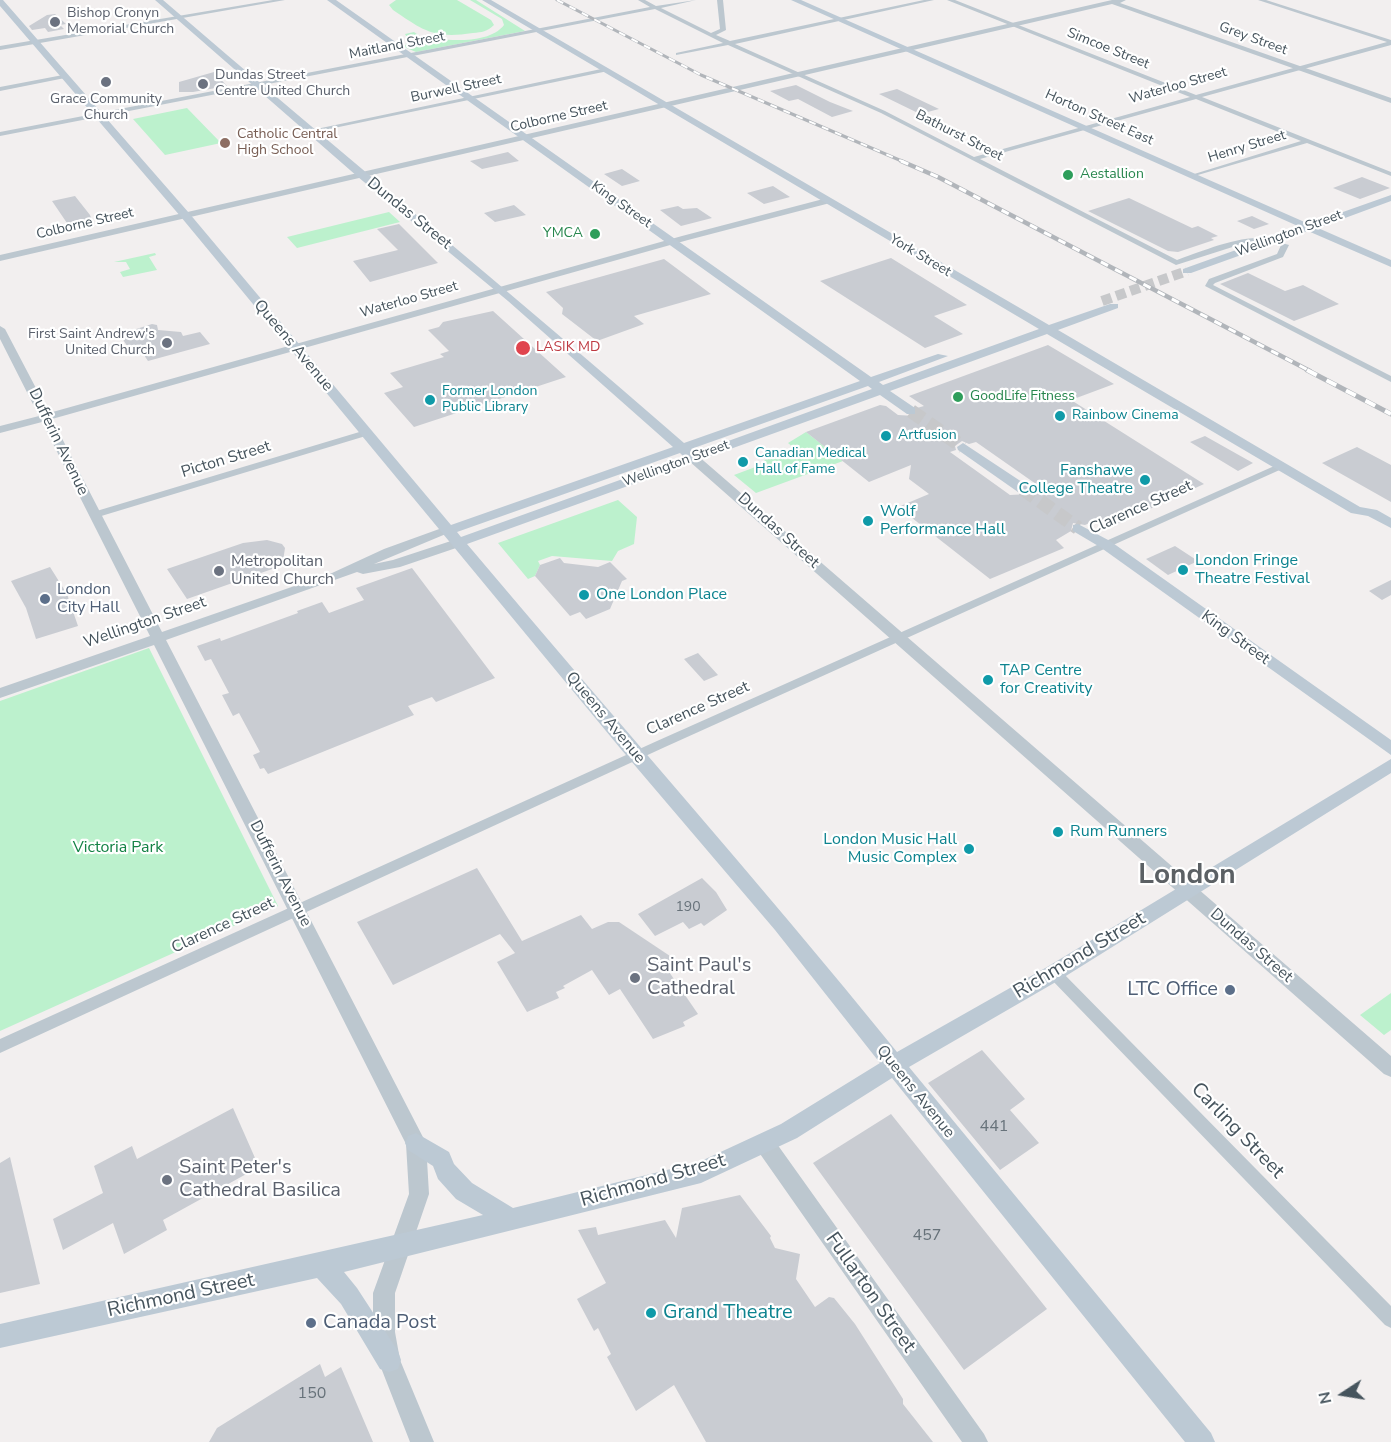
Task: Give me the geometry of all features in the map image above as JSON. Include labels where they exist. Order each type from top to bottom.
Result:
[{"type":"main road","name":"Dundas Street","points":[[159,0],[361,175],[500,290],[693,458]]},
{"type":"main road","name":"King Street","points":[[331,0],[911,411]]},
{"type":"main road","name":"York Street","points":[[486,0],[1069,344],[1356,510],[1372,513],[1391,524]]},
{"type":"main road","name":"Horton Street East","points":[[795,0],[1391,264]]},
{"type":"main road","name":"Queens Avenue","points":[[0,1],[63,77],[185,215],[452,537],[782,924],[894,1065],[1202,1442]]},
{"type":"main road","name":"Wellington Street","points":[[1187,271],[1391,198]]},
{"type":"main road","name":"Wellington Street","points":[[1197,277],[1391,209]]},
{"type":"main road","name":"Wellington Street","points":[[452,537],[681,448],[1102,301]]},
{"type":"main road","name":"Wellington Street","points":[[452,537],[693,458],[1114,306]]},
{"type":"main road","points":[[1021,340],[1044,339],[1069,344]]},
{"type":"main road","points":[[963,447],[1023,489]]},
{"type":"main road","name":"York Street","points":[[1356,510],[1363,519],[1391,536]]},
{"type":"main road","name":"King Street","points":[[1078,528],[1106,544],[1391,749]]},
{"type":"main road","name":"Richmond Street","points":[[0,1336],[399,1248],[701,1172],[765,1144],[894,1065],[1054,973],[1391,765]]},
{"type":"main road","points":[[416,1143],[441,1159],[446,1171],[464,1191],[512,1220]]},
{"type":"main road","points":[[322,1265],[349,1296],[389,1360]]},
{"type":"street","points":[[0,48],[282,0]]},
{"type":"street","name":"Bathurst Street","points":[[641,0],[711,35],[883,112],[1176,263],[1244,241],[1267,241]]},
{"type":"street","name":"Maitland Street","points":[[0,134],[693,0]]},
{"type":"street","points":[[711,35],[723,30],[720,0]]},
{"type":"street","points":[[678,54],[931,0]]},
{"type":"street","name":"Simcoe Street","points":[[950,0],[1391,174]]},
{"type":"street","name":"Colborne Street","points":[[0,258],[669,106],[1110,1],[1123,0]]},
{"type":"street","points":[[1261,0],[1391,43]]},
{"type":"street","name":"Grey Street","points":[[1110,1],[1391,101]]},
{"type":"street","name":"Waterloo Street","points":[[974,159],[1391,43]]},
{"type":"street","name":"Burwell Street","points":[[310,131],[606,70]]},
{"type":"street","points":[[0,88],[63,77]]},
{"type":"street","name":"Henry Street","points":[[1193,176],[1308,141]]},
{"type":"street","name":"Waterloo Street","points":[[0,430],[827,201]]},
{"type":"street","points":[[1285,245],[1280,255],[1208,284],[1211,288],[1391,379]]},
{"type":"street","name":"Dufferin Avenue","points":[[0,329],[299,910],[416,1143],[419,1194],[384,1293],[384,1332],[389,1360],[422,1442]]},
{"type":"street","name":"Picton Street","points":[[94,515],[366,433]]},
{"type":"street","name":"Dundas Street","points":[[693,458],[1391,1068]]},
{"type":"street","name":"Clarence Street","points":[[0,1046],[1281,466]]},
{"type":"street","name":"Wellington Street","points":[[0,693],[337,576],[395,564],[452,537]]},
{"type":"street","name":"Carling Street","points":[[1054,973],[1391,1319]]},
{"type":"street","name":"Fullarton Street","points":[[765,1144],[976,1442]]},
{"type":"green space","points":[[396,0],[457,0],[491,20],[494,25],[487,30],[460,35],[430,32],[393,10],[389,5]]},
{"type":"green space","points":[[470,0],[476,0],[525,31],[416,52],[404,47],[409,41],[405,34],[414,32],[431,44],[441,42],[439,39],[464,40],[491,35],[504,25],[502,19]]},
{"type":"green space","points":[[187,108],[221,143],[165,155],[133,119]]},
{"type":"green space","points":[[389,212],[400,222],[297,248],[287,237]]},
{"type":"green space","points":[[155,253],[156,255],[149,257],[157,270],[123,277],[120,272],[130,269],[126,262],[114,262]]},
{"type":"green space","points":[[806,432],[843,461],[756,493],[734,475],[766,463],[764,460],[780,457],[796,450],[788,443]]},
{"type":"green space","points":[[618,500],[637,517],[634,544],[618,551],[612,561],[552,556],[538,561],[540,565],[535,576],[528,579],[498,543]]},
{"type":"green space","name":"Victoria Park","points":[[149,648],[278,906],[0,1031],[0,701]]},
{"type":"green space","points":[[1391,993],[1391,1030],[1384,1035],[1360,1015]]},
{"type":"building","points":[[55,14],[66,24],[60,25],[64,29],[48,32],[45,28],[32,30],[29,26],[47,15]]},
{"type":"building","name":"Dundas Street Centre United Church","points":[[214,72],[227,86],[179,92],[179,82]]},
{"type":"building","points":[[796,85],[853,111],[832,117],[798,99],[789,101],[770,91]]},
{"type":"building","points":[[897,89],[939,109],[920,114],[879,94]]},
{"type":"building","points":[[508,152],[519,161],[482,169],[470,161]]},
{"type":"building","points":[[622,169],[640,181],[622,186],[604,174]]},
{"type":"building","points":[[1362,177],[1390,188],[1360,199],[1333,188]]},
{"type":"building","points":[[773,186],[790,197],[764,204],[747,193]]},
{"type":"building","points":[[75,196],[90,215],[93,223],[69,226],[52,201]]},
{"type":"building","points":[[1129,198],[1192,228],[1198,226],[1218,236],[1211,238],[1214,240],[1178,252],[1168,251],[1088,211]]},
{"type":"building","points":[[514,205],[526,215],[495,222],[484,213]]},
{"type":"building","points":[[678,206],[683,209],[697,208],[712,218],[681,226],[660,210]]},
{"type":"building","points":[[1252,216],[1269,224],[1254,229],[1237,221]]},
{"type":"building","points":[[399,224],[438,263],[370,282],[353,261],[398,250],[377,229]]},
{"type":"building","points":[[891,258],[967,305],[934,316],[963,334],[925,348],[820,281]]},
{"type":"building","points":[[664,259],[711,294],[634,316],[644,324],[597,341],[562,314],[563,308],[546,292]]},
{"type":"building","points":[[1248,273],[1285,291],[1303,285],[1339,304],[1294,321],[1220,284]]},
{"type":"building","points":[[493,311],[566,377],[414,427],[384,393],[403,387],[390,373],[444,357],[440,354],[449,351],[428,330],[439,327],[443,322]]},
{"type":"building","name":"First Saint Andrew's United Church","points":[[152,324],[157,325],[158,330],[181,332],[183,336],[200,332],[210,344],[148,361],[142,352],[133,355],[122,338],[127,332]]},
{"type":"building","points":[[1048,345],[1114,384],[1071,400],[1204,484],[1115,525],[1094,521],[1085,525],[1073,523],[1071,531],[1056,540],[1064,548],[990,579],[898,507],[929,494],[909,479],[911,465],[869,482],[806,432],[880,405],[886,406],[898,415],[915,416],[917,408],[924,406],[909,396]],"holes":[[[962,441],[969,444],[976,442],[1036,484],[1030,486],[1030,494],[1010,495],[950,452],[956,450],[955,446]]]},
{"type":"building","points":[[1205,436],[1253,463],[1238,471],[1190,442]]},
{"type":"building","points":[[1357,447],[1391,465],[1391,502],[1322,463]]},
{"type":"building","name":"Metropolitan United Church","points":[[267,540],[282,544],[285,548],[283,561],[275,568],[187,599],[167,569],[243,543]]},
{"type":"building","points":[[1175,546],[1198,561],[1168,575],[1146,559]]},
{"type":"building","name":"One London Place","points":[[560,558],[564,563],[598,567],[610,562],[627,579],[622,581],[610,609],[586,619],[580,612],[570,616],[535,576],[540,565]]},
{"type":"building","name":"London City Hall","points":[[50,567],[67,594],[78,626],[36,639],[26,608],[11,581]]},
{"type":"building","points":[[412,568],[495,678],[436,702],[432,697],[408,706],[414,715],[268,774],[264,768],[260,769],[253,755],[260,752],[239,713],[233,716],[222,695],[229,693],[211,659],[205,661],[197,646],[220,638],[221,641],[322,602],[329,613],[364,600],[356,588]]},
{"type":"building","points":[[1391,580],[1391,595],[1382,600],[1369,591]]},
{"type":"building","points":[[698,653],[718,675],[704,681],[684,659]]},
{"type":"building","points":[[477,868],[522,941],[581,915],[592,929],[608,922],[619,922],[676,960],[665,966],[698,1014],[683,1022],[685,1026],[653,1039],[620,989],[609,995],[592,970],[563,986],[565,988],[556,992],[559,998],[527,1012],[497,962],[515,953],[500,934],[393,985],[357,922]]},
{"type":"building","points":[[702,878],[716,892],[727,910],[704,926],[701,923],[689,929],[683,922],[655,936],[638,914]]},
{"type":"building","points":[[982,1050],[1025,1099],[1010,1110],[1039,1143],[1000,1170],[928,1083]]},
{"type":"building","name":"Saint Peter's Cathedral Basilica","points":[[233,1108],[259,1167],[163,1220],[167,1230],[124,1254],[113,1223],[63,1250],[53,1219],[103,1193],[94,1166],[132,1146],[137,1159]]},
{"type":"building","points":[[891,1114],[1047,1309],[964,1370],[813,1163]]},
{"type":"building","points":[[10,1157],[40,1284],[0,1293],[0,1163]]},
{"type":"building","points":[[740,1195],[771,1236],[775,1248],[800,1254],[796,1279],[815,1307],[829,1297],[834,1298],[855,1324],[903,1399],[903,1404],[933,1442],[706,1442],[674,1385],[636,1411],[607,1357],[611,1354],[598,1328],[594,1331],[577,1299],[606,1283],[578,1230],[596,1227],[598,1235],[665,1220],[676,1238],[682,1208]]},
{"type":"building","points":[[320,1364],[325,1377],[341,1367],[373,1442],[209,1442],[217,1428]]},
{"type":"tunnel","points":[[1102,301],[1187,271]]},
{"type":"tunnel","points":[[911,411],[963,447]]},
{"type":"tunnel","points":[[1023,489],[1078,528]]},
{"type":"railway","points":[[557,0],[701,75],[904,162]]},
{"type":"railway","points":[[901,161],[938,177],[1310,371]]},
{"type":"railway","points":[[1307,370],[1391,414]]},
{"type":"place","name":"Bishop Cronyn Memorial Church","points":[[55,22]]},
{"type":"place","name":"Grace Community Church","points":[[106,82]]},
{"type":"place","name":"Dundas Street Centre United Church","points":[[203,84]]},
{"type":"place","name":"Catholic Central High School","points":[[225,143]]},
{"type":"place","name":"Aestallion","points":[[1068,175]]},
{"type":"place","name":"YMCA","points":[[595,234]]},
{"type":"place","name":"First Saint Andrew's United Church","points":[[167,343]]},
{"type":"place","name":"LASIK MD","points":[[523,348]]},
{"type":"place","name":"GoodLife Fitness","points":[[958,397]]},
{"type":"place","name":"Former London Public Library","points":[[430,400]]},
{"type":"place","name":"Rainbow Cinema","points":[[1060,416]]},
{"type":"place","name":"Artfusion","points":[[886,436]]},
{"type":"place","name":"Canadian Medical Hall of Fame","points":[[743,462]]},
{"type":"place","name":"Fanshawe College Theatre","points":[[1145,480]]},
{"type":"place","name":"Wolf Performance Hall","points":[[868,521]]},
{"type":"place","name":"London Fringe Theatre Festival","points":[[1183,570]]},
{"type":"place","name":"Metropolitan United Church","points":[[219,571]]},
{"type":"place","name":"One London Place","points":[[584,595]]},
{"type":"place","name":"London City Hall","points":[[45,599]]},
{"type":"place","name":"TAP Centre for Creativity","points":[[988,680]]},
{"type":"place","name":"Rum Runners","points":[[1058,832]]},
{"type":"place","name":"London Music Hall Music Complex","points":[[969,849]]},
{"type":"place","name":"Saint Paul's Cathedral","points":[[635,978]]},
{"type":"place","name":"LTC Office","points":[[1230,990]]},
{"type":"place","name":"Saint Peter's Cathedral Basilica","points":[[167,1180]]},
{"type":"place","name":"Grand Theatre","points":[[651,1313]]},
{"type":"place","name":"Canada Post","points":[[311,1323]]},
{"type":"district","name":"London","points":[[1187,876]]}]
